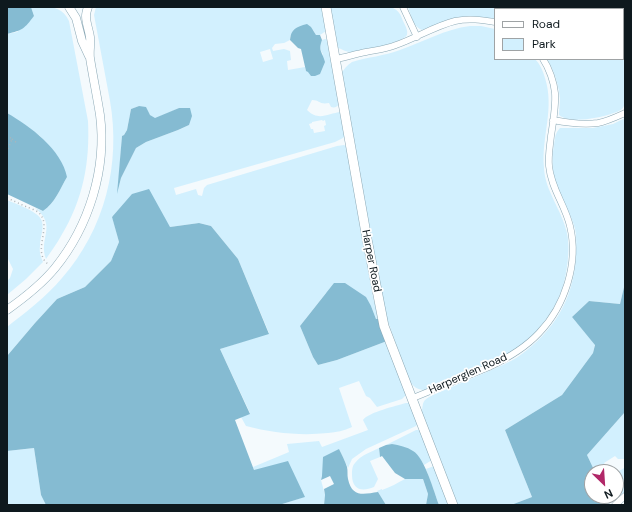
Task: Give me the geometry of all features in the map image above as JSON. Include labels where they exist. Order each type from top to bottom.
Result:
[{"type":"main road","name":"Harper Road","points":[[326,7],[384,326],[453,505]]},
{"type":"street","points":[[69,7],[76,18],[82,41],[89,56]]},
{"type":"street","points":[[7,310],[36,288],[55,268],[73,242],[85,218],[95,192],[99,168],[101,140],[100,117],[89,56],[90,39],[86,16],[88,7]]},
{"type":"street","points":[[403,7],[417,37]]},
{"type":"street","points":[[336,59],[395,46],[456,21],[470,19],[494,22]]},
{"type":"street","name":"Harperglen Road","points":[[412,398],[489,367],[516,353],[540,332],[549,321],[564,295],[572,266],[572,237],[566,214],[552,183],[549,166],[555,93],[552,78],[544,60]]},
{"type":"street","points":[[553,120],[585,124],[598,123],[625,113]]},
{"type":"street","points":[[614,505],[625,496]]},
{"type":"path","points":[[7,135],[17,143]]},
{"type":"path","points":[[7,150],[12,139]]},
{"type":"path","points":[[7,198],[37,211],[41,215],[44,221],[42,242],[43,258],[55,268]]},
{"type":"green space","points":[[31,7],[48,7],[58,9],[69,21],[88,121],[88,152],[84,181],[80,195],[69,222],[58,242],[46,259],[44,252],[46,232],[45,221],[42,214],[35,208],[43,211],[47,208],[57,196],[67,177],[40,136],[7,113],[7,34],[17,32],[34,16]]},
{"type":"green space","points":[[96,7],[321,7],[326,31],[320,35],[316,35],[313,30],[290,36],[290,40],[284,43],[275,44],[272,48],[273,51],[284,49],[290,51],[291,60],[287,61],[288,70],[305,67],[306,71],[323,54],[320,47],[322,40],[328,40],[339,104],[336,107],[331,107],[329,103],[312,100],[307,110],[316,116],[324,116],[341,112],[345,136],[335,142],[174,188],[176,195],[196,189],[198,195],[202,196],[204,188],[207,185],[337,146],[344,145],[347,147],[373,297],[379,319],[376,319],[371,306],[326,293],[300,326],[318,365],[337,360],[387,341],[406,395],[402,399],[377,407],[370,398],[366,396],[359,381],[339,388],[352,427],[328,433],[297,434],[276,432],[246,426],[241,417],[250,413],[220,349],[269,333],[238,259],[211,226],[199,223],[170,227],[112,216],[119,242],[111,261],[85,287],[57,299],[7,356],[7,327],[49,292],[77,259],[89,239],[99,217],[106,195],[111,172],[113,125],[94,15]],"holes":[[[270,49],[273,59],[263,62],[260,52]],[[139,106],[155,119],[179,108],[189,125],[146,142],[136,148],[121,178],[118,190],[122,136],[127,130],[131,109]],[[325,120],[325,131],[314,133],[309,124],[312,122]]]},
{"type":"green space","points":[[330,7],[391,7],[398,11],[401,15],[407,29],[407,35],[398,41],[371,49],[355,52],[346,51],[338,48]]},
{"type":"green space","points":[[408,7],[578,8],[494,8],[494,20],[467,16],[450,20],[422,30],[414,24]]},
{"type":"green space","points":[[481,26],[494,29],[494,60],[536,60],[542,70],[548,89],[549,101],[544,145],[545,176],[550,193],[565,225],[567,233],[567,267],[565,278],[556,303],[541,326],[532,336],[510,353],[496,361],[426,390],[421,390],[410,382],[385,313],[375,270],[341,74],[352,62],[394,52],[443,33],[461,28]]},
{"type":"green space","points":[[625,26],[625,103],[623,108],[611,114],[577,120],[564,118],[559,115],[559,89],[548,60],[624,60]]},
{"type":"green space","points":[[625,118],[625,283],[620,304],[589,301],[572,317],[595,344],[593,353],[562,395],[505,430],[532,497],[511,505],[458,505],[422,412],[423,403],[433,395],[507,363],[531,346],[552,325],[566,301],[571,287],[576,257],[574,224],[559,193],[554,176],[553,157],[556,134],[560,128],[593,128],[613,124]]},
{"type":"green space","points":[[7,200],[40,217],[43,225],[40,250],[43,262],[7,295],[7,281],[10,278],[13,269],[7,257]]},
{"type":"green space","points":[[410,403],[418,424],[416,426],[366,449],[352,459],[348,468],[339,449],[322,476],[321,480],[325,495],[324,505],[279,505],[304,497],[254,470],[253,467],[289,452],[287,444],[319,441],[322,447],[368,430],[363,420],[371,414]]},
{"type":"green space","points":[[625,412],[625,459],[618,459],[615,456],[605,464],[591,464],[587,455]]},
{"type":"green space","points":[[416,430],[421,432],[432,460],[424,465],[421,460],[392,444],[386,445]]},
{"type":"green space","points":[[34,448],[41,495],[46,505],[7,505],[7,451]]},
{"type":"green space","points":[[379,448],[380,457],[370,461],[378,479],[374,487],[370,489],[362,489],[356,487],[352,480],[353,466],[357,460]]},
{"type":"green space","points":[[434,466],[448,503],[447,505],[439,505],[426,469]]},
{"type":"green space","points":[[624,468],[625,468],[624,493]]},
{"type":"green space","points":[[405,479],[423,479],[428,494],[426,505],[386,505],[377,491],[388,488]]},
{"type":"shaded area","points":[[7,7],[31,7],[34,16],[23,28],[7,34]]},
{"type":"shaded area","points":[[576,7],[625,7],[625,26],[624,8]]},
{"type":"shaded area","points":[[307,24],[316,35],[320,35],[322,40],[320,49],[325,62],[320,74],[315,76],[311,76],[306,71],[301,49],[290,40],[295,29]]},
{"type":"shaded area","points":[[139,106],[146,107],[150,115],[155,118],[179,108],[190,108],[192,116],[189,125],[146,142],[136,148],[121,178],[117,194],[122,136],[127,130],[131,109]]},
{"type":"shaded area","points":[[7,113],[44,140],[59,157],[64,167],[67,177],[54,200],[43,211],[7,194]]},
{"type":"shaded area","points":[[149,189],[170,227],[199,223],[211,226],[238,259],[269,334],[220,349],[250,414],[235,420],[254,470],[288,461],[305,497],[279,505],[46,505],[41,495],[34,448],[7,451],[7,356],[57,299],[85,287],[111,261],[119,242],[112,217],[132,194]]},
{"type":"shaded area","points":[[334,283],[345,283],[366,297],[376,319],[379,319],[387,341],[337,360],[318,365],[300,326]]},
{"type":"shaded area","points":[[625,283],[625,412],[587,455],[591,464],[584,464],[584,504],[602,504],[511,505],[532,497],[505,430],[562,395],[593,353],[595,345],[572,317],[589,301],[620,304]]},
{"type":"shaded area","points":[[392,444],[408,448],[417,455],[425,468],[439,505],[426,505],[428,494],[423,479],[405,479],[395,473],[382,456],[380,457],[379,448]]},
{"type":"shaded area","points":[[339,449],[347,467],[348,479],[352,489],[363,494],[378,492],[386,505],[324,505],[324,489],[334,484],[330,476],[321,480],[323,457]]}]
